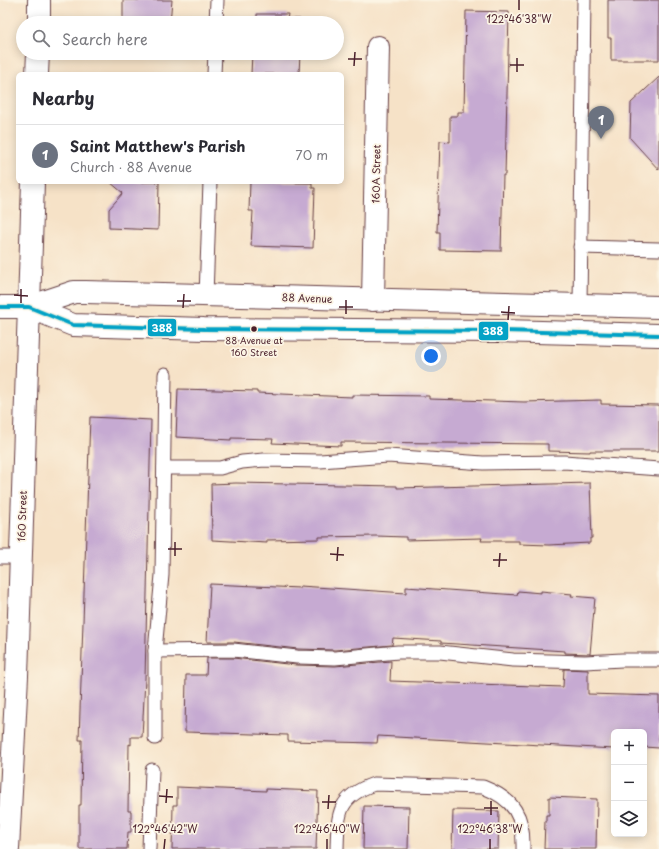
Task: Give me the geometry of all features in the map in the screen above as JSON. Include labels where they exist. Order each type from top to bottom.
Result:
[{"type":"main road","points":[[38,16],[39,0]]},
{"type":"main road","name":"160A Street","points":[[373,300],[378,47]]},
{"type":"main road","points":[[37,72],[38,60]]},
{"type":"main road","name":"160 Street","points":[[8,849],[10,557],[29,307],[33,184]]},
{"type":"main road","name":"88 Avenue","points":[[0,307],[29,307],[74,292],[659,307]]},
{"type":"main road","name":"88 Avenue","points":[[29,307],[73,325],[204,329],[498,331],[659,335]]},
{"type":"lane","points":[[216,16],[217,0]]},
{"type":"lane","points":[[580,305],[584,0]]},
{"type":"lane","points":[[214,72],[215,60]]},
{"type":"lane","points":[[206,296],[210,184]]},
{"type":"lane","points":[[580,247],[659,249]]},
{"type":"lane","points":[[155,738],[155,651],[162,575],[165,374]]},
{"type":"lane","points":[[164,468],[220,468],[242,462],[264,460],[320,461],[388,456],[483,463],[564,462],[659,469]]},
{"type":"lane","points":[[155,651],[233,650],[297,657],[334,658],[398,652],[440,652],[520,660],[586,662],[659,660]]},
{"type":"lane","points":[[148,849],[152,770]]},
{"type":"lane","points":[[337,849],[338,821],[345,802],[357,790],[374,784],[483,787],[499,793],[510,803],[520,819],[523,849]]},
{"type":"building","points":[[123,0],[172,0],[171,16],[123,16]]},
{"type":"building","points":[[608,0],[659,0],[659,60],[611,60],[611,38],[608,38]]},
{"type":"building","points":[[466,11],[509,12],[505,175],[503,175],[501,251],[440,250],[440,232],[437,232],[440,141],[450,142],[450,116],[458,116],[458,112],[464,112]]},
{"type":"building","points":[[257,14],[288,14],[288,16],[257,16]]},
{"type":"building","points":[[252,60],[300,60],[299,72],[251,72]]},
{"type":"building","points":[[659,77],[659,170],[630,138],[631,103]]},
{"type":"building","points":[[112,184],[159,184],[158,230],[109,228],[109,209],[123,193]]},
{"type":"building","points":[[250,184],[312,184],[312,188],[315,188],[313,248],[251,246],[253,211],[249,211]]},
{"type":"building","points":[[178,389],[257,391],[257,393],[352,397],[352,395],[429,396],[429,399],[524,402],[601,400],[601,404],[659,405],[659,451],[548,451],[548,444],[341,442],[341,446],[272,443],[273,439],[231,438],[231,440],[176,437]]},
{"type":"building","points":[[90,417],[151,420],[145,679],[142,737],[131,737],[131,745],[129,744],[128,811],[131,811],[131,832],[128,832],[127,849],[79,849],[79,805],[81,805],[82,740],[79,740]]},
{"type":"building","points":[[236,483],[397,486],[397,488],[590,483],[592,538],[590,538],[590,543],[549,545],[519,544],[519,541],[481,541],[482,538],[406,540],[406,537],[376,536],[267,540],[267,543],[212,540],[211,484]]},
{"type":"building","points":[[210,584],[300,588],[300,586],[406,593],[406,587],[517,595],[518,591],[541,593],[541,591],[595,598],[590,654],[393,638],[392,645],[335,650],[298,649],[234,642],[207,642]]},
{"type":"building","points":[[207,658],[233,658],[296,665],[335,666],[391,661],[390,681],[563,687],[564,669],[588,670],[588,694],[659,696],[659,748],[647,747],[647,729],[611,729],[611,749],[378,736],[377,743],[288,741],[288,735],[185,732],[186,675],[206,675]]},
{"type":"building","points":[[177,787],[266,791],[266,789],[318,791],[316,849],[172,849],[173,805],[177,805]]},
{"type":"building","points":[[549,797],[597,799],[596,849],[544,849],[545,821],[546,815],[549,815]]},
{"type":"building","points":[[364,806],[409,807],[408,849],[363,849]]},
{"type":"building","points":[[453,810],[499,811],[498,849],[452,849]]},
{"type":"transit line","name":"388","points":[[0,307],[29,307],[73,325],[204,329],[498,331],[659,335]]},
{"type":"place","name":"Saint Matthew's Parish","points":[[601,139]]},
{"type":"place","name":"88 Avenue at 160 Street","points":[[254,329]]}]
